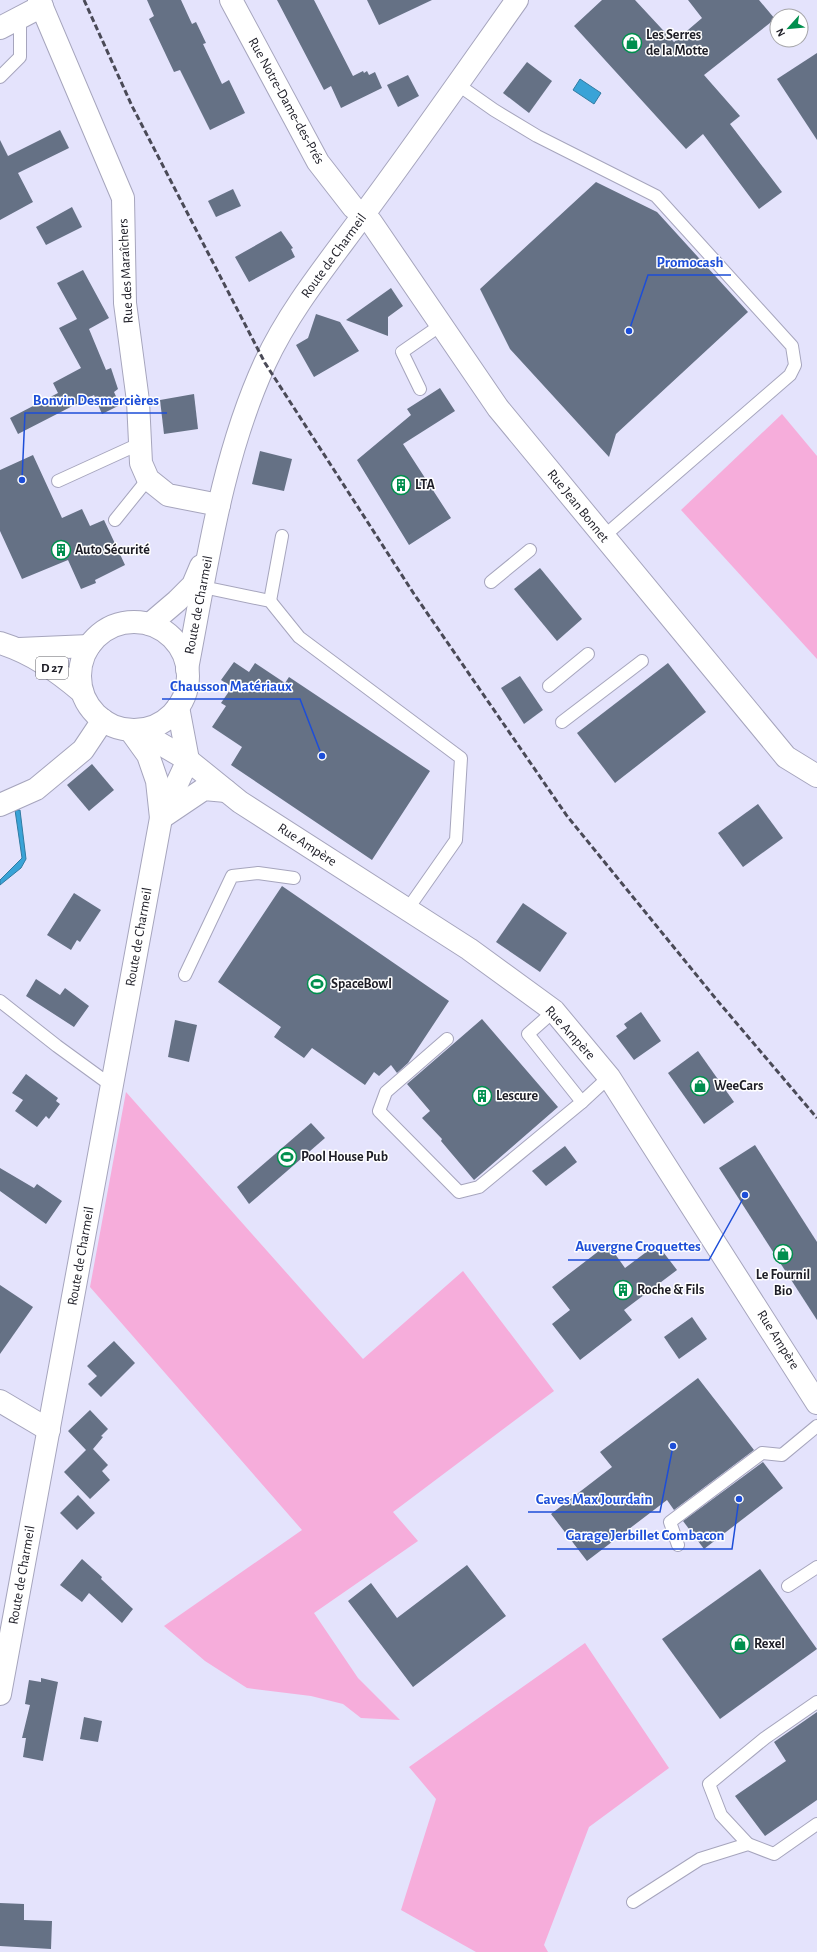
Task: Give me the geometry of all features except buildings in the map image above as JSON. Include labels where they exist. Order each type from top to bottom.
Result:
[{"type":"main road","name":"Rue Notre-Dame-des-Prés","points":[[231,0],[318,162],[353,208],[363,216]]},
{"type":"main road","name":"Route de Charmeil","points":[[187,669],[198,586],[240,426],[265,363],[282,332],[324,266],[363,216],[517,0]]},
{"type":"main road","points":[[0,28],[20,17],[40,3]]},
{"type":"main road","name":"Rue des Maraîchers","points":[[40,3],[123,198],[125,303],[138,401],[141,464],[148,479],[168,496],[219,505]]},
{"type":"main road","name":"Rue Jean Bonnet","points":[[363,216],[371,222],[498,408],[786,757],[817,776]]},
{"type":"main road","name":"Route de Charmeil","points":[[150,624],[198,586]]},
{"type":"main road","points":[[132,622],[150,624],[164,631],[175,641],[183,654],[187,669],[187,682],[184,695],[178,707],[167,719],[153,726],[133,730],[116,727],[104,720],[90,708],[82,692],[80,677],[82,661],[89,646],[100,634],[116,625],[132,622]]},
{"type":"main road","name":"D 27","points":[[9,646],[89,646]]},
{"type":"main road","name":"D 27","points":[[9,646],[52,667],[82,692]]},
{"type":"main road","points":[[178,707],[188,760]]},
{"type":"main road","points":[[0,805],[36,789],[83,750],[104,720]]},
{"type":"main road","name":"Route de Charmeil","points":[[133,730],[148,755],[155,774],[161,818]]},
{"type":"main road","name":"Rue Ampère","points":[[133,730],[188,760],[240,802],[468,949],[554,1011],[609,1077],[817,1403]]},
{"type":"main road","name":"Route de Charmeil","points":[[0,1694],[161,818],[188,760]]},
{"type":"main road","points":[[161,818],[204,789],[226,791]]},
{"type":"main road","points":[[0,1401],[49,1430]]},
{"type":"lane","points":[[0,77],[20,57],[20,17]]},
{"type":"lane","points":[[457,84],[494,110],[537,136],[656,196],[792,346],[795,365],[790,375],[603,537]]},
{"type":"lane","points":[[420,389],[402,352],[442,325]]},
{"type":"lane","points":[[58,480],[139,444]]},
{"type":"lane","points":[[115,520],[148,479]]},
{"type":"lane","points":[[270,601],[282,536]]},
{"type":"lane","points":[[491,582],[530,550]]},
{"type":"lane","points":[[198,586],[270,601],[299,637],[461,758],[456,840],[408,910]]},
{"type":"lane","points":[[549,686],[588,654]]},
{"type":"lane","points":[[562,722],[642,661]]},
{"type":"lane","points":[[185,975],[232,876],[258,873],[294,878]]},
{"type":"lane","points":[[0,1001],[57,1046],[112,1086]]},
{"type":"lane","points":[[554,1011],[528,1034],[582,1102]]},
{"type":"lane","points":[[447,1039],[386,1092],[379,1111],[459,1192],[479,1186],[582,1102],[609,1077]]},
{"type":"lane","points":[[678,1545],[670,1522],[762,1453],[782,1455],[817,1426]]},
{"type":"lane","points":[[788,1586],[817,1567]]},
{"type":"lane","points":[[817,1702],[765,1738],[709,1784],[721,1815],[748,1844],[774,1854],[817,1824]]},
{"type":"lane","points":[[633,1902],[700,1859],[748,1844]]},
{"type":"shaded area","points":[[782,414],[817,456],[817,659],[681,510]]},
{"type":"shaded area","points":[[126,1092],[363,1359],[463,1271],[554,1391],[393,1512],[418,1541],[314,1613],[358,1678],[400,1720],[361,1718],[343,1704],[311,1696],[247,1688],[205,1661],[164,1626],[302,1530],[90,1287]]},
{"type":"shaded area","points":[[585,1643],[669,1768],[589,1827],[544,1945],[548,1952],[476,1952],[401,1910],[436,1799],[409,1767]]},
{"type":"water","points":[[580,79],[601,93],[594,104],[573,90]]},
{"type":"water","points":[[15,810],[20,810],[26,859],[21,868],[0,885],[0,880],[22,858]]},
{"type":"railway","points":[[84,0],[132,106],[265,363],[414,594],[567,816],[716,999],[817,1118]]},
{"type":"place","name":"Les Serres de la Motte","points":[[632,43]]},
{"type":"place","name":"Promocash","points":[[629,331]]},
{"type":"place","name":"Bonvin Desmercières","points":[[22,480]]},
{"type":"place","name":"LTA","points":[[401,485]]},
{"type":"place","name":"Auto Sécurité","points":[[61,550]]},
{"type":"place","name":"Chausson Matériaux","points":[[322,756]]},
{"type":"place","name":"SpaceBowl","points":[[317,984]]},
{"type":"place","name":"WeeCars","points":[[700,1086]]},
{"type":"place","name":"Lescure","points":[[482,1096]]},
{"type":"place","name":"Pool House Pub","points":[[287,1157]]},
{"type":"place","name":"Auvergne Croquettes","points":[[745,1195]]},
{"type":"place","name":"Le Fournil Bio","points":[[783,1254]]},
{"type":"place","name":"Roche & Fils","points":[[623,1290]]},
{"type":"place","name":"Caves Max Jourdain","points":[[673,1446]]},
{"type":"place","name":"Garage Jerbillet Combacon","points":[[739,1499]]},
{"type":"place","name":"Rexel","points":[[740,1644]]}]
